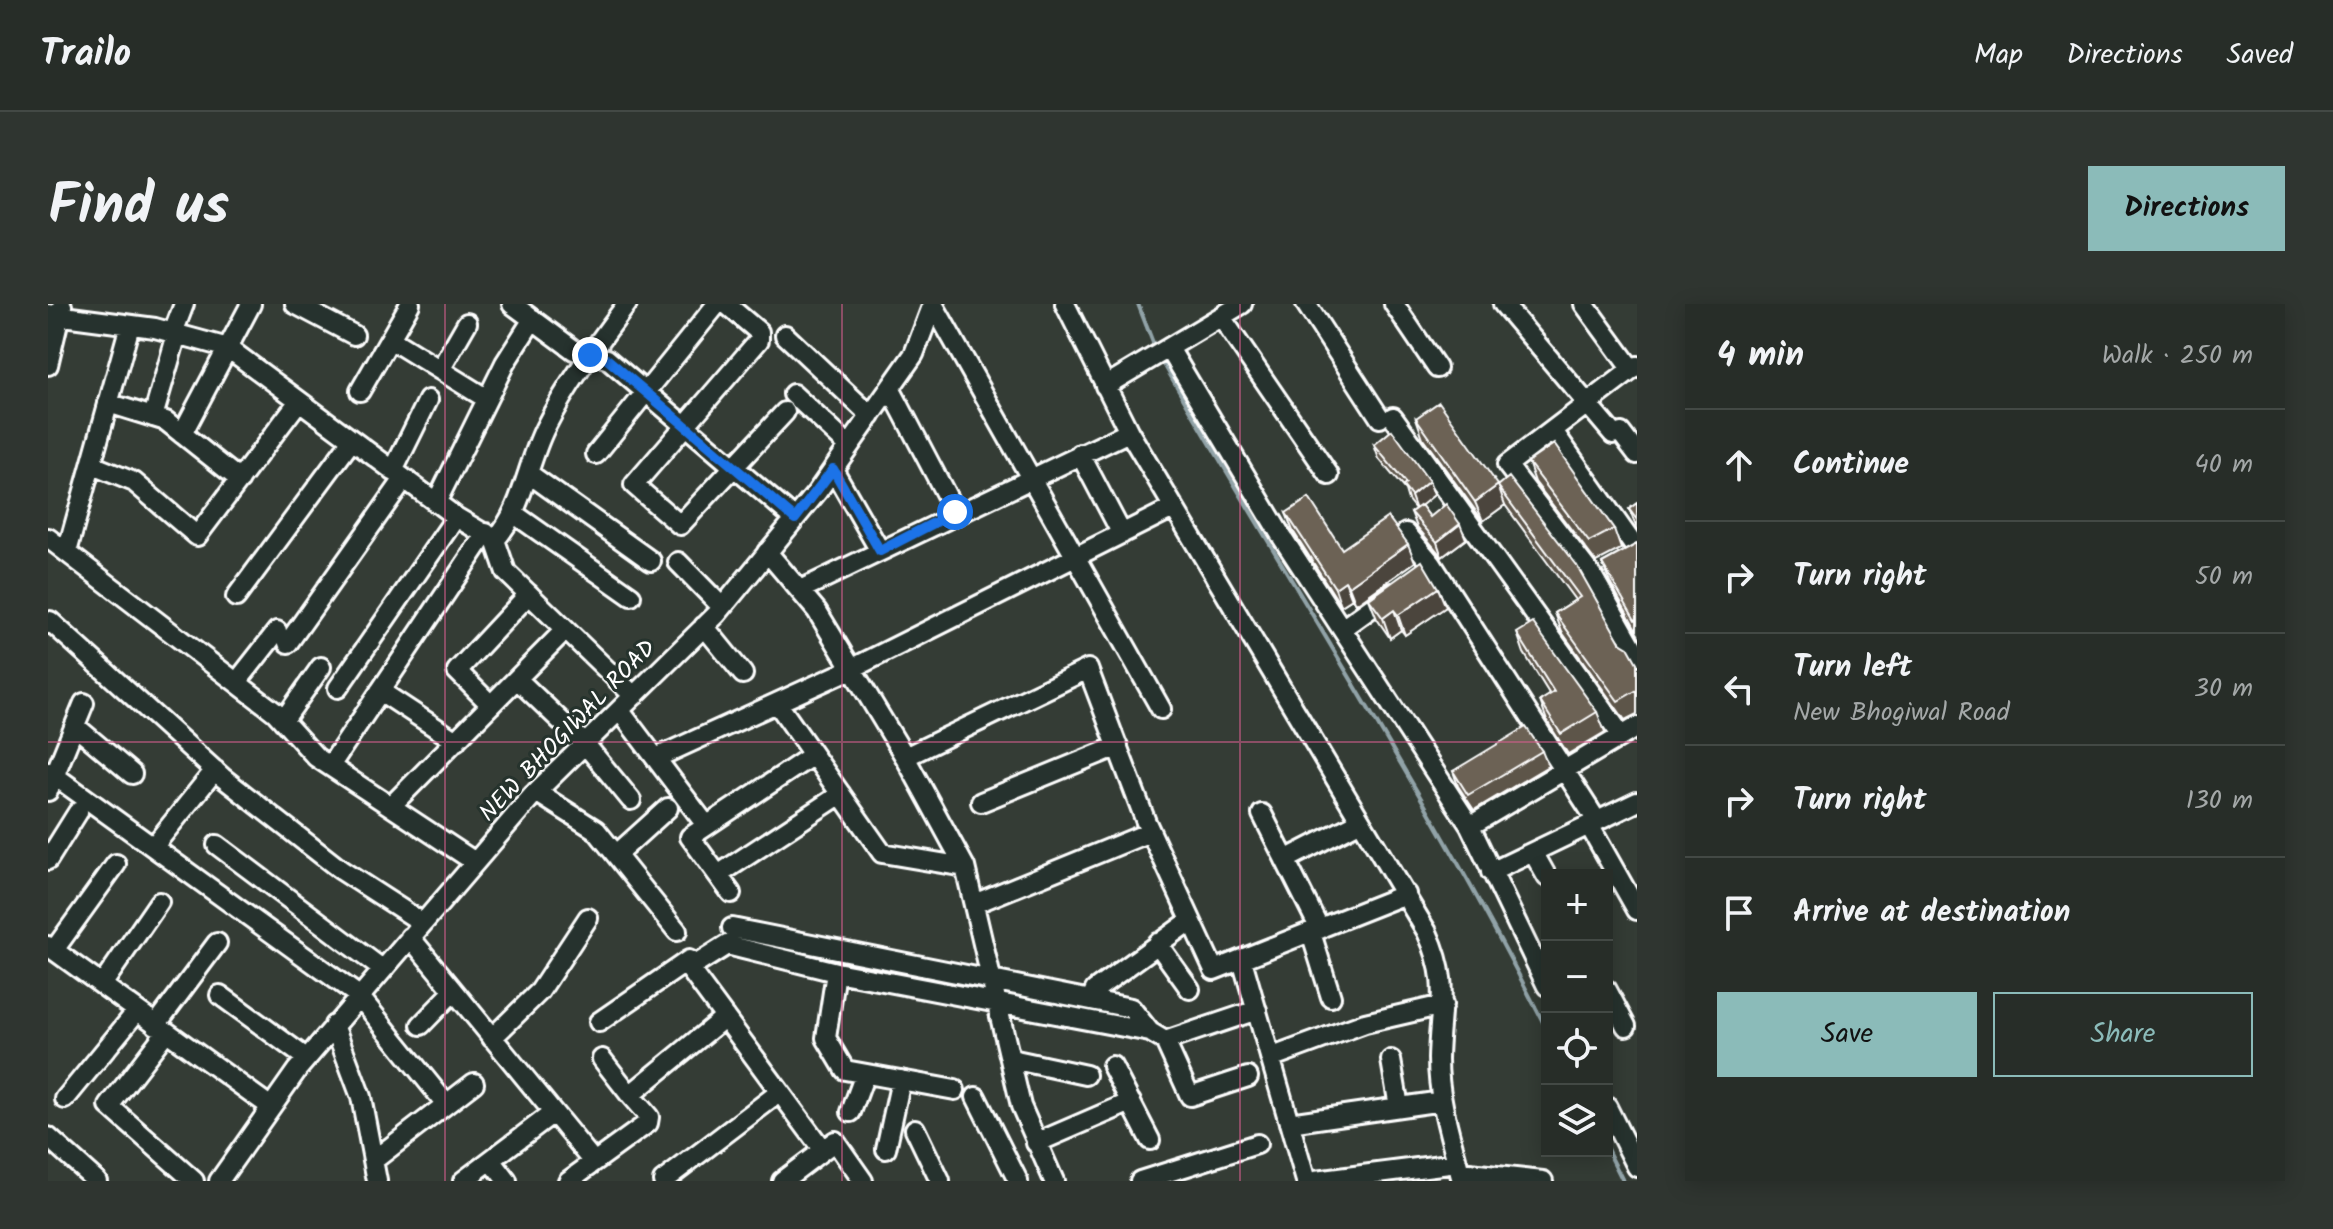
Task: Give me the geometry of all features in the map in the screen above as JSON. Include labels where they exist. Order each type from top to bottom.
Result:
[{"type":"street","points":[[67,552],[108,403],[125,324],[126,304]]},
{"type":"street","points":[[153,417],[184,304]]},
{"type":"street","points":[[182,434],[251,304]]},
{"type":"street","points":[[295,304],[354,335]]},
{"type":"street","points":[[360,391],[410,304]]},
{"type":"street","points":[[512,304],[574,350],[607,359],[795,519]]},
{"type":"street","points":[[330,766],[491,536],[509,525],[545,428],[590,355],[627,304]]},
{"type":"street","points":[[596,454],[717,304]]},
{"type":"street","points":[[726,304],[761,336],[634,485],[680,525],[785,412]]},
{"type":"street","points":[[913,304],[931,309],[1033,476],[1161,709]]},
{"type":"street","points":[[1065,304],[1129,432],[1406,894],[1438,956],[1444,983],[1438,1060],[1442,1101],[1460,1172]]},
{"type":"street","points":[[1077,304],[1080,332]]},
{"type":"street","points":[[1105,386],[1242,304]]},
{"type":"street","points":[[1306,304],[1386,417],[1630,731],[1470,826]]},
{"type":"street","points":[[1394,304],[1437,368]]},
{"type":"street","points":[[1503,304],[1637,454]]},
{"type":"street","points":[[1584,304],[1634,368],[1507,465],[1593,577],[1637,655]]},
{"type":"street","name":"NEW BHOGIWAL ROAD","points":[[219,1181],[306,1058],[475,862],[536,792],[722,607],[795,519],[914,354],[931,309]]},
{"type":"street","points":[[48,365],[57,311],[175,334],[228,348],[436,503],[491,536],[506,572],[634,696]]},
{"type":"street","points":[[1221,317],[1329,475]]},
{"type":"street","points":[[436,503],[487,399],[533,319]]},
{"type":"street","points":[[440,370],[467,323]]},
{"type":"street","points":[[785,335],[871,416]]},
{"type":"street","points":[[390,339],[487,399]]},
{"type":"street","points":[[1162,352],[1470,826],[1541,974]]},
{"type":"street","points":[[890,388],[955,512]]},
{"type":"street","points":[[793,394],[849,446]]},
{"type":"street","points":[[237,682],[283,637],[399,475],[428,400]]},
{"type":"street","points":[[92,465],[134,482],[197,536],[299,401]]},
{"type":"street","points":[[108,403],[166,421],[240,480]]},
{"type":"street","points":[[1553,431],[1619,525],[1629,557],[1593,577]]},
{"type":"street","points":[[802,589],[955,512],[1129,432]]},
{"type":"street","points":[[236,597],[352,440]]},
{"type":"street","points":[[1080,454],[1122,534]]},
{"type":"street","points":[[833,469],[880,551]]},
{"type":"street","points":[[528,473],[651,561]]},
{"type":"street","points":[[656,758],[851,669],[1173,508]]},
{"type":"street","points":[[513,513],[631,596]]},
{"type":"street","points":[[1619,525],[1637,514]]},
{"type":"street","points":[[338,688],[456,517]]},
{"type":"street","points":[[1406,533],[1419,574],[1565,769],[1637,910]]},
{"type":"street","points":[[48,538],[237,682],[283,721],[316,757],[475,862]]},
{"type":"street","points":[[767,552],[802,589],[905,757],[965,867],[1021,1106],[1054,1181]]},
{"type":"street","points":[[678,562],[722,607]]},
{"type":"street","points":[[1342,629],[1419,574]]},
{"type":"street","points":[[491,705],[459,675],[459,665],[529,594]]},
{"type":"street","points":[[48,624],[50,621],[215,770],[416,930],[454,991],[594,1162]]},
{"type":"street","points":[[704,626],[743,674]]},
{"type":"street","points":[[391,806],[565,630]]},
{"type":"street","points":[[283,721],[321,667]]},
{"type":"street","points":[[905,757],[1084,669],[1092,672],[1150,832],[1214,970],[1406,894]]},
{"type":"street","points":[[517,679],[585,744],[631,800]]},
{"type":"street","points":[[380,691],[456,741]]},
{"type":"street","points":[[84,703],[51,780],[153,847],[359,996],[446,1104]]},
{"type":"street","points":[[777,703],[882,853],[965,867]]},
{"type":"street","points":[[620,711],[706,825]]},
{"type":"street","points":[[75,726],[132,774]]},
{"type":"street","points":[[981,802],[1118,746]]},
{"type":"street","points":[[731,893],[690,837],[813,755]]},
{"type":"street","points":[[153,847],[215,770]]},
{"type":"street","points":[[536,792],[596,830],[677,931]]},
{"type":"street","points":[[718,875],[841,794]]},
{"type":"street","points":[[1491,872],[1637,802]]},
{"type":"street","points":[[616,855],[668,808]]},
{"type":"street","points":[[48,860],[78,812]]},
{"type":"street","points":[[1262,814],[1315,931],[1331,997]]},
{"type":"street","points":[[1285,860],[1361,821]]},
{"type":"street","points":[[974,904],[1150,832]]},
{"type":"street","points":[[217,845],[382,969]]},
{"type":"street","points":[[1533,852],[1543,869]]},
{"type":"street","points":[[116,864],[51,948],[271,1107]]},
{"type":"street","points":[[102,985],[159,902]]},
{"type":"street","points":[[492,1038],[540,991],[588,918]]},
{"type":"street","points":[[1091,999],[1095,990],[1191,920]]},
{"type":"street","points":[[732,928],[1131,1008],[1158,1037],[1190,1096],[1248,1077]]},
{"type":"street","points":[[194,1181],[109,1106],[217,943]]},
{"type":"street","points":[[1157,943],[1190,989]]},
{"type":"street","points":[[599,1022],[688,964],[727,945],[836,972],[1108,1024],[1158,1037],[1257,1010]]},
{"type":"street","points":[[1242,960],[1306,1181]]},
{"type":"street","points":[[688,964],[822,1149]]},
{"type":"street","points":[[836,972],[826,1038],[845,1070],[955,1090]]},
{"type":"street","points":[[421,1025],[454,991]]},
{"type":"street","points":[[220,995],[306,1058]]},
{"type":"street","points":[[1613,1001],[1626,1026]]},
{"type":"street","points":[[1108,1024],[1112,1004]]},
{"type":"street","points":[[1270,1058],[1365,1023],[1443,1005]]},
{"type":"street","points":[[65,1099],[137,1011]]},
{"type":"street","points":[[630,1095],[725,1017]]},
{"type":"street","points":[[334,1025],[361,1097],[377,1181]]},
{"type":"street","points":[[568,1181],[650,1120],[602,1059]]},
{"type":"street","points":[[1011,1059],[1086,1075]]},
{"type":"street","points":[[1391,1060],[1399,1107]]},
{"type":"street","points":[[1112,1066],[1150,1140]]},
{"type":"street","points":[[851,1112],[865,1074]]},
{"type":"street","points":[[886,1149],[901,1080]]},
{"type":"street","points":[[374,1160],[474,1083]]},
{"type":"street","points":[[663,1181],[780,1092]]},
{"type":"street","points":[[976,1097],[1018,1181]]},
{"type":"street","points":[[1289,1123],[1442,1101]]},
{"type":"street","points":[[1036,1143],[1131,1102]]},
{"type":"street","points":[[463,1181],[553,1113]]},
{"type":"street","points":[[1613,1119],[1637,1167]]},
{"type":"street","points":[[915,1129],[940,1181]]},
{"type":"street","points":[[48,1137],[97,1181]]},
{"type":"street","points":[[782,1181],[832,1142],[837,1143],[863,1181]]},
{"type":"street","points":[[1140,1181],[1176,1175],[1257,1144]]},
{"type":"street","points":[[491,1160],[507,1181]]},
{"type":"street","points":[[1315,1181],[1460,1172],[1543,1181]]},
{"type":"building","points":[[1439,402],[1498,485],[1475,502],[1416,418]]},
{"type":"building","points":[[1392,430],[1429,481],[1411,496],[1403,486],[1406,484],[1374,445]]},
{"type":"building","points":[[1554,444],[1614,529],[1589,542],[1528,462]]},
{"type":"building","points":[[1509,477],[1576,564],[1620,642],[1628,647],[1637,663],[1637,690],[1618,701],[1555,613],[1580,597],[1498,486]]},
{"type":"building","points":[[1309,498],[1342,549],[1388,517],[1408,544],[1349,586],[1345,581],[1335,588],[1286,513]]},
{"type":"building","points":[[1637,503],[1637,520],[1629,509]]},
{"type":"building","points":[[1446,504],[1460,524],[1437,542],[1411,512],[1421,505],[1430,517]]},
{"type":"building","points":[[1637,544],[1637,619],[1635,620],[1602,563]]},
{"type":"building","points":[[1422,561],[1438,588],[1398,615],[1394,610],[1383,618],[1369,599]]},
{"type":"building","points":[[1533,623],[1597,712],[1561,734],[1540,701],[1554,692],[1517,633]]},
{"type":"building","points":[[1526,727],[1542,751],[1468,795],[1453,771]]},
{"type":"waterway","points":[[1138,304],[1155,348]]},
{"type":"waterway","points":[[1161,359],[1408,775],[1541,1019]]},
{"type":"waterway","points":[[1611,1157],[1623,1181]]},
{"type":"route","points":[[590,355],[607,359],[795,519],[833,469],[880,551],[955,512]]}]
